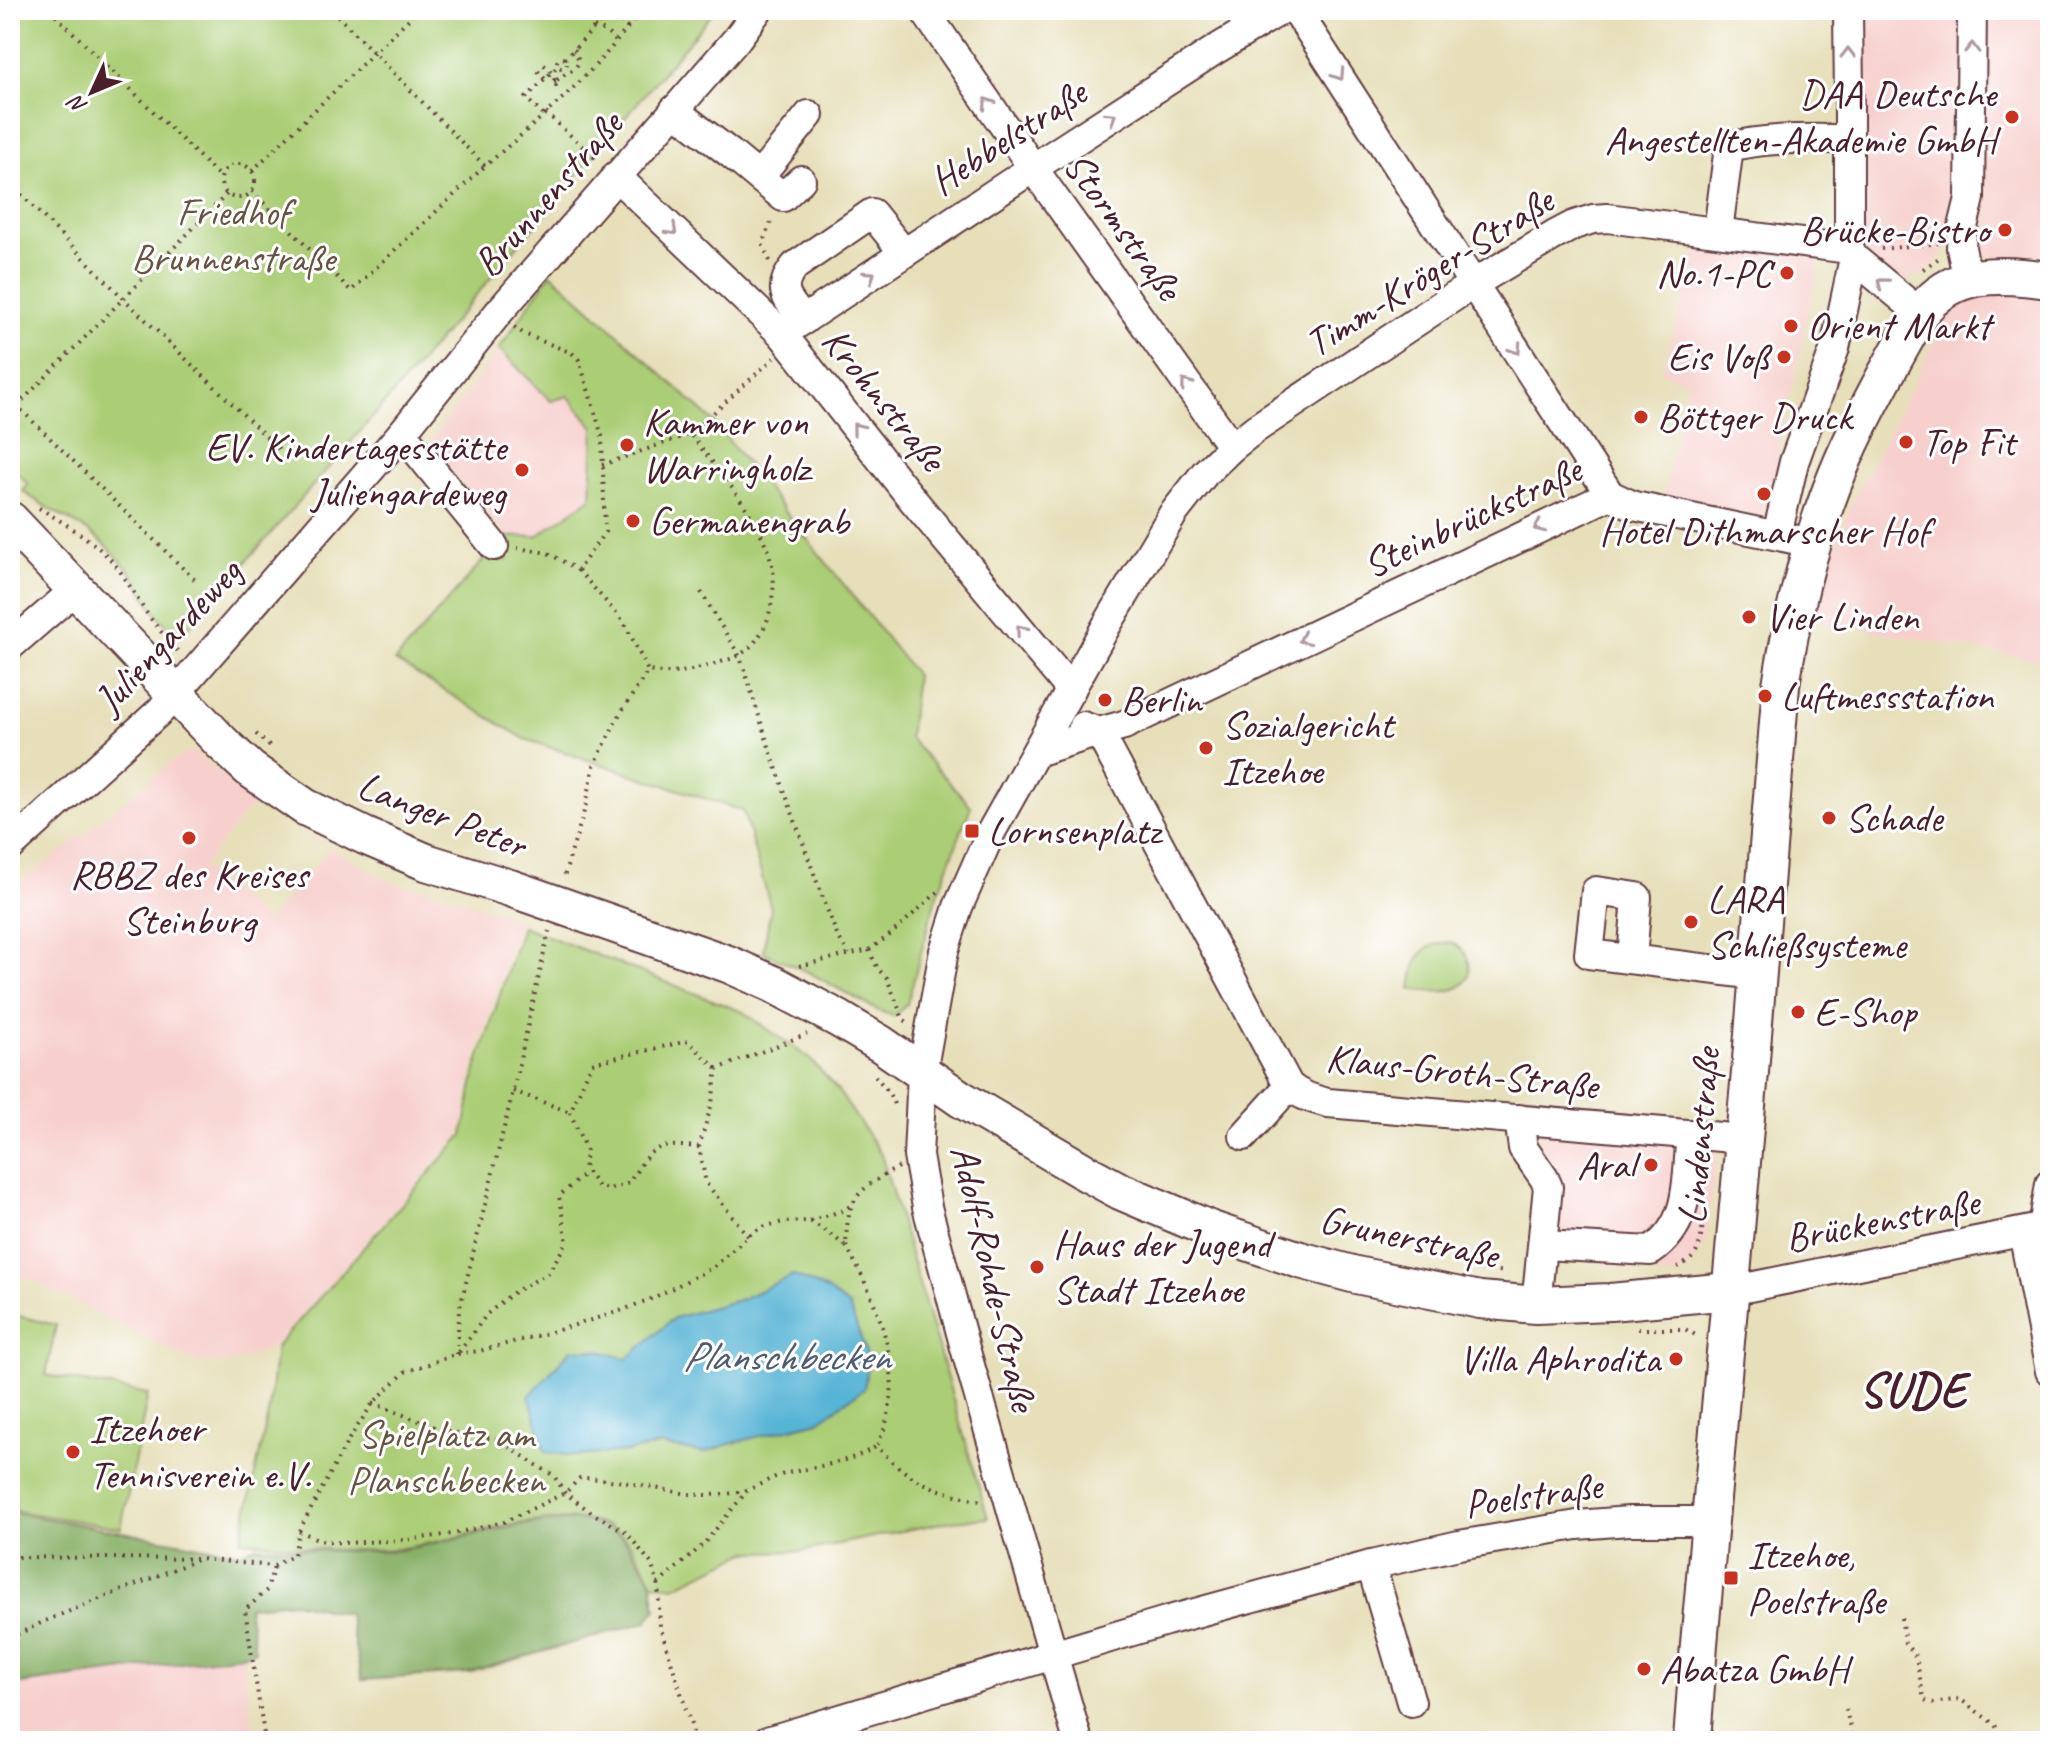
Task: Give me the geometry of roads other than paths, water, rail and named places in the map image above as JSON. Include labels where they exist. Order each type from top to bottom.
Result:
[{"type":"main road","points":[[1959,283],[2007,274],[2050,280]]},
{"type":"main road","name":"Lindenstraße","points":[[1692,1741],[1781,685],[1790,628],[1812,543],[1844,458],[1869,405],[1920,313],[1926,305],[1959,283]]},
{"type":"main road","name":"Langer Peter","points":[[20,505],[76,589],[185,683],[222,743],[250,769],[305,807],[426,862],[728,964],[839,1019],[922,1073]]},
{"type":"main road","name":"Grunerstraße","points":[[922,1073],[1120,1191],[1212,1230],[1300,1260],[1356,1275],[1480,1300],[1538,1290],[1610,1302],[1730,1291]]},
{"type":"street","name":"Brunnenstraße","points":[[402,433],[611,166],[674,110],[736,40],[758,10]]},
{"type":"street","name":"Stormstraße","points":[[924,10],[1232,447]]},
{"type":"street","name":"Hebbelstraße","points":[[793,327],[1033,168],[1281,10]]},
{"type":"street","points":[[1296,10],[1610,495]]},
{"type":"street","points":[[1777,535],[1794,462],[1835,348],[1851,253],[1848,10]]},
{"type":"street","points":[[1959,283],[1961,237],[1970,198],[1972,10]]},
{"type":"street","points":[[674,110],[783,197],[801,180]]},
{"type":"street","points":[[759,177],[809,115]]},
{"type":"street","points":[[1718,231],[1729,147],[1782,139],[1849,139]]},
{"type":"street","name":"Krohnstraße","points":[[611,166],[793,327],[913,500],[1071,690]]},
{"type":"street","points":[[793,327],[784,286],[786,277],[795,266],[872,213],[904,253]]},
{"type":"street","name":"Timm-Kröger-Straße","points":[[1071,690],[1159,538],[1192,489],[1232,447],[1473,284],[1566,228],[1607,218],[1718,231],[1851,253]]},
{"type":"street","points":[[1851,253],[1920,313]]},
{"type":"street","points":[[402,433],[494,546]]},
{"type":"street","name":"Juliengardeweg","points":[[10,847],[161,710],[402,433]]},
{"type":"street","name":"Steinbrückstraße","points":[[1099,732],[1124,725],[1610,495],[1634,506],[1812,543]]},
{"type":"street","points":[[10,646],[76,589]]},
{"type":"street","points":[[1036,752],[1071,690]]},
{"type":"street","points":[[1056,716],[1099,732]]},
{"type":"street","points":[[1036,752],[1099,732]]},
{"type":"street","name":"Klaus-Groth-Straße","points":[[1099,732],[1289,1086],[1307,1098],[1328,1103],[1744,1139]]},
{"type":"street","name":"Adolf-Rohde-Straße","points":[[1036,752],[991,832],[958,907],[944,951],[922,1073],[918,1156],[927,1207],[1078,1741]]},
{"type":"street","points":[[1632,959],[1757,975]]},
{"type":"street","points":[[1244,1136],[1289,1086]]},
{"type":"street","points":[[1519,1119],[1523,1148],[1548,1187],[1538,1290]]},
{"type":"street","points":[[1543,1245],[1651,1251],[1661,1245],[1682,1214],[1691,1134]]},
{"type":"street","points":[[2050,1184],[2039,1228],[2050,1371]]},
{"type":"street","name":"Brückenstraße","points":[[1730,1291],[2039,1228]]},
{"type":"street","name":"Poelstraße","points":[[767,1741],[1252,1596],[1371,1565],[1459,1545],[1577,1525],[1629,1521],[1709,1521]]},
{"type":"street","points":[[1371,1565],[1411,1702]]},
{"type":"water","name":"Planschbecken","points":[[793,1275],[825,1289],[849,1306],[869,1360],[864,1389],[818,1421],[704,1453],[659,1445],[628,1452],[574,1456],[545,1452],[529,1396],[572,1349],[600,1351],[627,1359],[674,1318],[742,1299]]},
{"type":"place","name":"DAA Deutsche Angestellten-Akademie GmbH","points":[[2012,117]]},
{"type":"place","name":"Brücke-Bistro","points":[[2005,230]]},
{"type":"place","name":"No.1-PC","points":[[1787,273]]},
{"type":"place","name":"Orient Markt","points":[[1791,326]]},
{"type":"place","name":"Eis Voß","points":[[1784,357]]},
{"type":"place","name":"Böttger Druck","points":[[1641,417]]},
{"type":"place","name":"Top Fit","points":[[1906,442]]},
{"type":"place","name":"Kammer von Warringholz","points":[[627,445]]},
{"type":"place","name":"EV. Kindertagesstätte Juliengardeweg","points":[[522,470]]},
{"type":"place","name":"Hotel Dithmarscher Hof","points":[[1764,494]]},
{"type":"place","name":"Germanengrab","points":[[633,521]]},
{"type":"place","name":"Vier Linden","points":[[1749,617]]},
{"type":"place","name":"Luftmessstation","points":[[1765,696]]},
{"type":"place","name":"Berlin","points":[[1105,700]]},
{"type":"place","name":"Sozialgericht Itzehoe","points":[[1206,748]]},
{"type":"place","name":"Schade","points":[[1829,818]]},
{"type":"place","name":"Lornsenplatz","points":[[972,831]]},
{"type":"place","name":"RBBZ des Kreises Steinburg","points":[[189,838]]},
{"type":"place","name":"LARA Schließsysteme","points":[[1691,922]]},
{"type":"place","name":"E-Shop","points":[[1798,1012]]},
{"type":"place","name":"Aral","points":[[1651,1165]]},
{"type":"place","name":"Haus der Jugend Stadt Itzehoe","points":[[1037,1267]]},
{"type":"place","name":"Villa Aphrodita","points":[[1676,1359]]},
{"type":"place","name":"Itzehoer Tennisverein e.V.","points":[[73,1452]]},
{"type":"place","name":"Itzehoe, Poelstraße","points":[[1731,1578]]},
{"type":"place","name":"Abatza GmbH","points":[[1644,1669]]},
{"type":"district","name":"SUDE","points":[[1913,1390]]},
{"type":"park label","name":"Friedhof Brunnenstraße","points":[[233,235]]},
{"type":"park label","name":"Spielplatz am Planschbecken","points":[[446,1457]]}]
